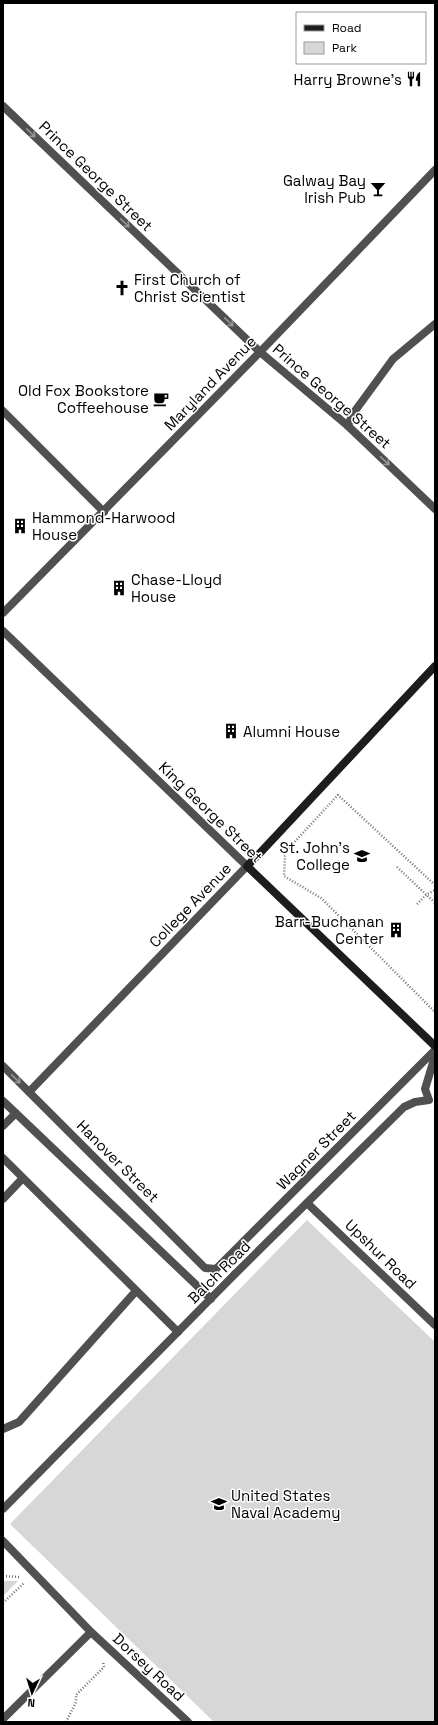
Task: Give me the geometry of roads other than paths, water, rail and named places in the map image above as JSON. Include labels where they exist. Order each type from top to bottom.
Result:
[{"type":"main road","name":"College Avenue","points":[[246,866],[259,854],[435,666]]},
{"type":"main road","name":"King George Street","points":[[246,866],[435,1046]]},
{"type":"street","name":"Prince George Street","points":[[3,106],[260,352],[348,426],[435,508]]},
{"type":"street","name":"Maryland Avenue","points":[[3,613],[104,512],[435,170]]},
{"type":"street","points":[[348,426],[352,415],[393,359],[435,324]]},
{"type":"street","points":[[3,411],[104,512]]},
{"type":"street","name":"King George Street","points":[[3,631],[246,866]]},
{"type":"street","name":"College Avenue","points":[[29,1092],[246,866]]},
{"type":"street","name":"Wagner Street","points":[[216,1269],[435,1050]]},
{"type":"street","name":"Balch Road","points":[[3,1508],[404,1107],[415,1102],[432,1100],[425,1089],[435,1056]]},
{"type":"street","name":"Hanover Street","points":[[3,1066],[205,1268],[216,1269]]},
{"type":"street","points":[[3,1101],[211,1299]]},
{"type":"street","points":[[3,1126],[16,1113]]},
{"type":"street","points":[[3,1158],[178,1332]]},
{"type":"street","points":[[3,1199],[23,1178]]},
{"type":"street","name":"Upshur Road","points":[[307,1203],[435,1325]]},
{"type":"street","points":[[3,1429],[19,1422],[136,1291]]},
{"type":"street","name":"Dorsey Road","points":[[3,1541],[91,1632],[188,1722]]},
{"type":"street","points":[[3,1719],[91,1632]]},
{"type":"place","name":"Harry Browne's","points":[[414,79]]},
{"type":"place","name":"Galway Bay Irish Pub","points":[[378,189]]},
{"type":"place","name":"First Church of Christ Scientist","points":[[122,288]]},
{"type":"place","name":"Old Fox Bookstore Coffeehouse","points":[[161,399]]},
{"type":"place","name":"Hammond-Harwood House","points":[[20,526]]},
{"type":"place","name":"Chase-Lloyd House","points":[[119,588]]},
{"type":"place","name":"Alumni House","points":[[231,731]]},
{"type":"place","name":"St. John's College","points":[[362,856]]},
{"type":"place","name":"Barr-Buchanan Center","points":[[396,930]]},
{"type":"place","name":"United States Naval Academy","points":[[219,1504]]}]
